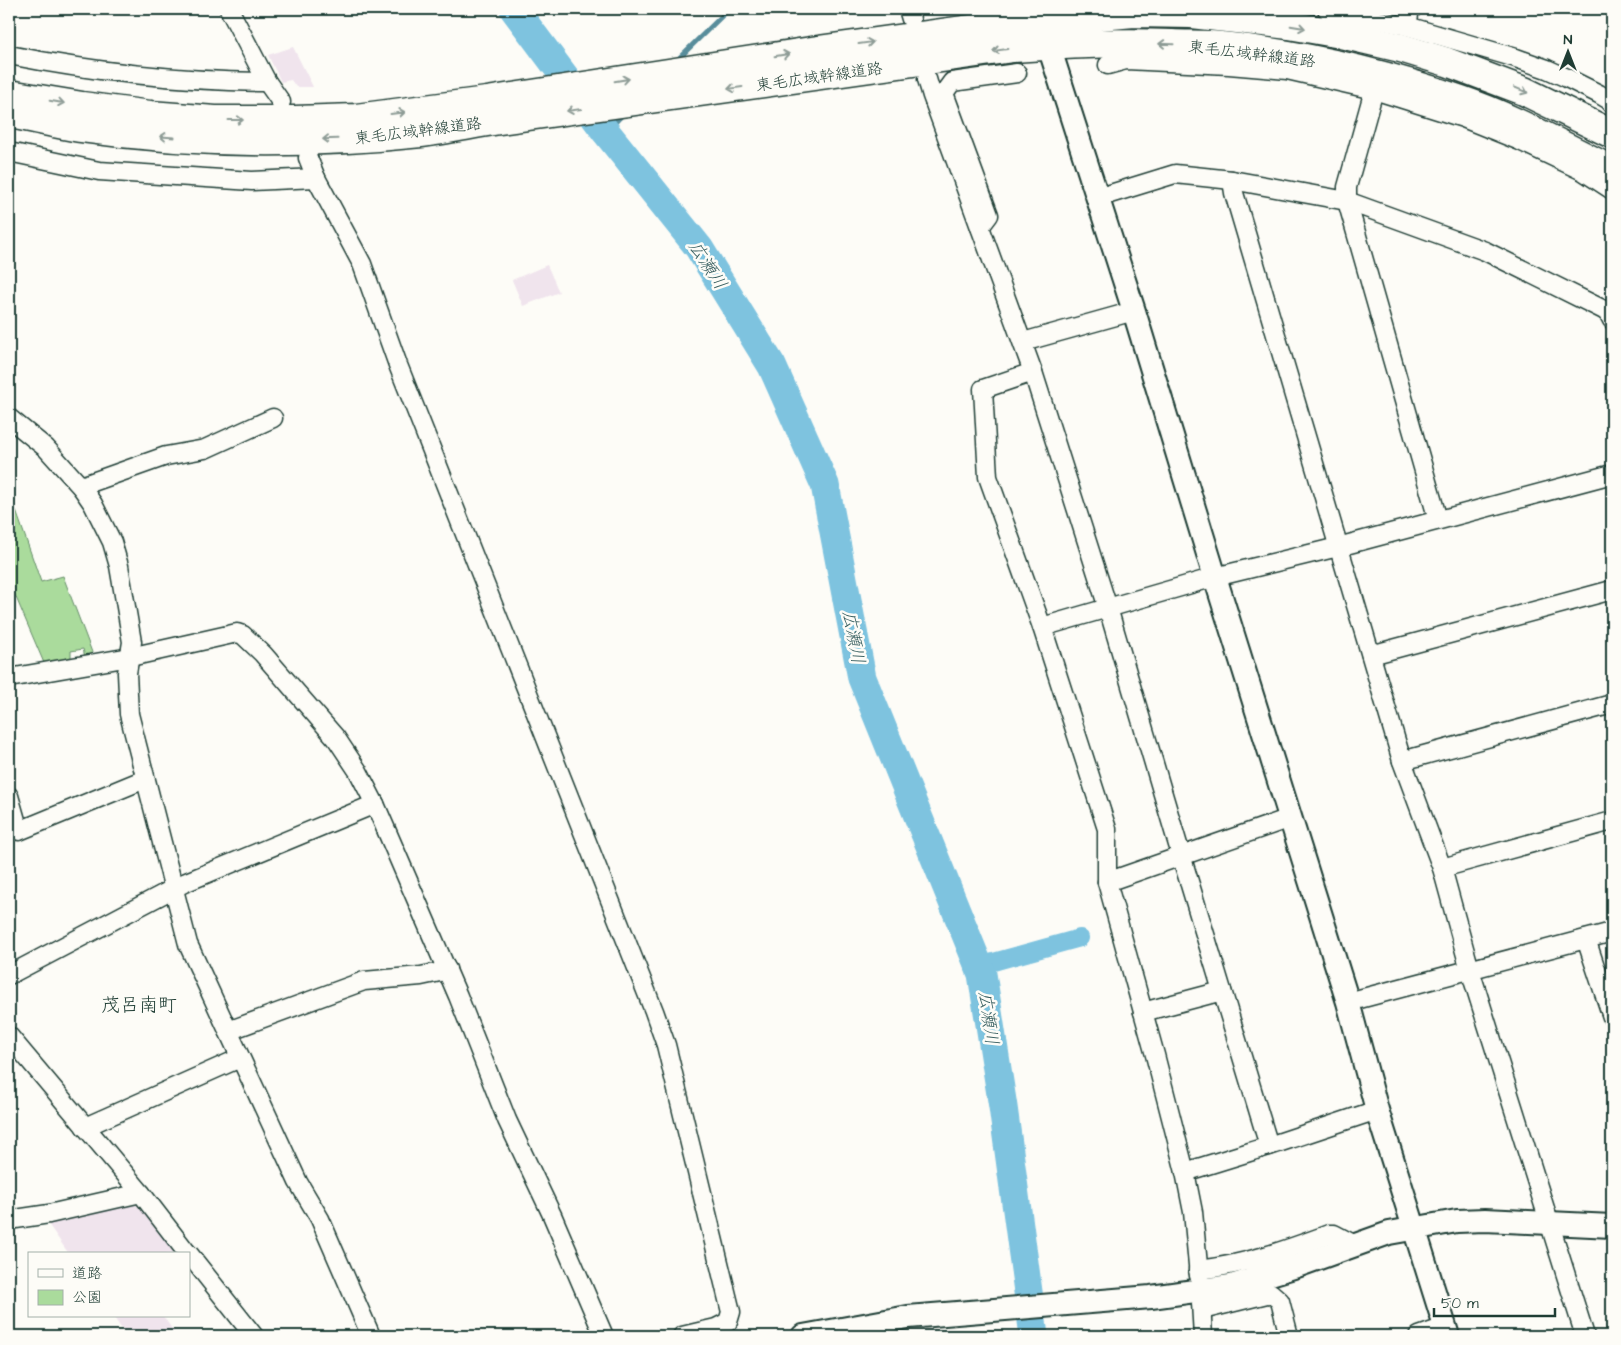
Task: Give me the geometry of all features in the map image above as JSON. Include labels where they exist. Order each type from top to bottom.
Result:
[{"type":"highway","name":"東毛広域幹線道路","points":[[9,114],[78,128],[149,136],[216,140],[362,138],[422,132],[493,110],[818,50],[1038,14],[1137,11],[1201,15],[1289,25],[1341,34],[1400,48],[1447,62],[1524,91],[1612,134]]},
{"type":"highway","name":"東毛広域幹線道路","points":[[9,94],[150,115],[215,120],[356,118],[493,110],[836,74],[1013,48],[1049,45],[1141,43],[1210,45],[1281,61],[1376,73],[1462,100],[1526,126],[1611,176]]},
{"type":"street","points":[[229,9],[267,82],[281,102]]},
{"type":"street","points":[[1327,9],[1407,26],[1516,58],[1547,69],[1599,94],[1612,104]]},
{"type":"street","points":[[1407,26],[1410,9]]},
{"type":"street","points":[[1038,14],[1134,312],[1348,1002],[1377,1110],[1447,1332],[1419,1336]]},
{"type":"street","points":[[1458,42],[1487,76]]},
{"type":"street","points":[[9,55],[156,77],[220,82],[267,82]]},
{"type":"street","points":[[1108,65],[1126,60],[1229,65],[1281,61],[1463,118],[1520,141],[1582,171],[1611,176]]},
{"type":"street","points":[[980,227],[989,214],[944,93],[952,82],[1017,74]]},
{"type":"street","points":[[927,79],[1033,372],[1108,608],[1269,1146]]},
{"type":"street","points":[[1374,90],[1347,187],[1347,201],[1438,520]]},
{"type":"street","points":[[9,152],[99,171],[252,181],[316,178]]},
{"type":"street","points":[[308,158],[316,178],[362,264],[398,364],[609,895],[666,1045],[730,1312],[728,1322],[716,1328],[682,1336]]},
{"type":"street","points":[[1097,198],[1175,174],[1232,180],[1347,201],[1485,251],[1604,310],[1612,320]]},
{"type":"street","points":[[1232,180],[1236,203],[1402,761],[1442,868],[1470,970],[1585,1336]]},
{"type":"street","points":[[1023,342],[1134,312]]},
{"type":"street","points":[[1033,372],[983,389],[988,477],[1042,627],[1107,829],[1107,882],[1185,1172],[1193,1212],[1198,1273],[1272,1255],[1329,1234],[1334,1234],[1355,1245]]},
{"type":"street","points":[[82,488],[87,484],[166,456],[205,448],[273,418]]},
{"type":"street","points":[[12,425],[46,448],[94,504],[106,529],[119,566],[132,642],[127,673],[129,714],[188,944],[298,1182],[320,1219],[371,1336]]},
{"type":"street","points":[[1042,627],[1215,577],[1338,547],[1612,474]]},
{"type":"street","points":[[1371,655],[1612,590]]},
{"type":"street","points":[[9,678],[130,657],[237,633],[244,635],[263,654],[336,738],[358,771],[375,804],[447,969],[507,1120],[552,1214],[604,1336]]},
{"type":"street","points":[[1402,761],[1612,704]]},
{"type":"street","points":[[9,796],[19,831],[145,779]]},
{"type":"street","points":[[9,975],[184,882],[375,804]]},
{"type":"street","points":[[1107,882],[1290,818]]},
{"type":"street","points":[[1442,868],[1612,820]]},
{"type":"street","points":[[1348,1002],[1612,932]]},
{"type":"street","points":[[1586,939],[1612,1017]]},
{"type":"street","points":[[228,1031],[364,980],[421,976],[447,969]]},
{"type":"street","points":[[1143,1012],[1222,990]]},
{"type":"street","points":[[9,1036],[141,1193],[187,1252]]},
{"type":"street","points":[[85,1127],[240,1058]]},
{"type":"street","points":[[1185,1172],[1377,1110]]},
{"type":"street","points":[[9,1220],[50,1214],[141,1193]]},
{"type":"street","points":[[803,1336],[912,1317],[1150,1297],[1231,1286],[1297,1266],[1389,1233],[1457,1221],[1485,1220],[1612,1226]]},
{"type":"street","points":[[190,1255],[254,1336]]},
{"type":"street","points":[[1203,1336],[1201,1307],[1271,1293],[1280,1301],[1289,1336]]},
{"type":"shaded area","points":[[293,47],[313,87],[296,87],[291,80],[281,82],[268,55]]},
{"type":"shaded area","points":[[547,265],[559,292],[523,306],[512,280]]},
{"type":"shaded area","points":[[138,1201],[178,1252],[68,1252],[46,1221]]},
{"type":"shaded area","points":[[114,1318],[164,1318],[177,1336],[123,1336],[125,1334]]},
{"type":"green space","points":[[14,505],[41,582],[63,576],[93,655],[85,657],[83,649],[71,651],[71,659],[44,663],[9,581],[9,506]]},
{"type":"waterway","name":"広瀬川","points":[[514,9],[606,132],[699,248],[772,366],[825,485],[862,678],[982,974],[1003,1107],[1034,1336]]},
{"type":"waterway","points":[[676,61],[729,9]]},
{"type":"waterway","points":[[606,132],[624,113]]},
{"type":"waterway","points":[[979,966],[1080,938]]},
{"type":"district","name":"茂呂南町","points":[[139,1004]]}]
